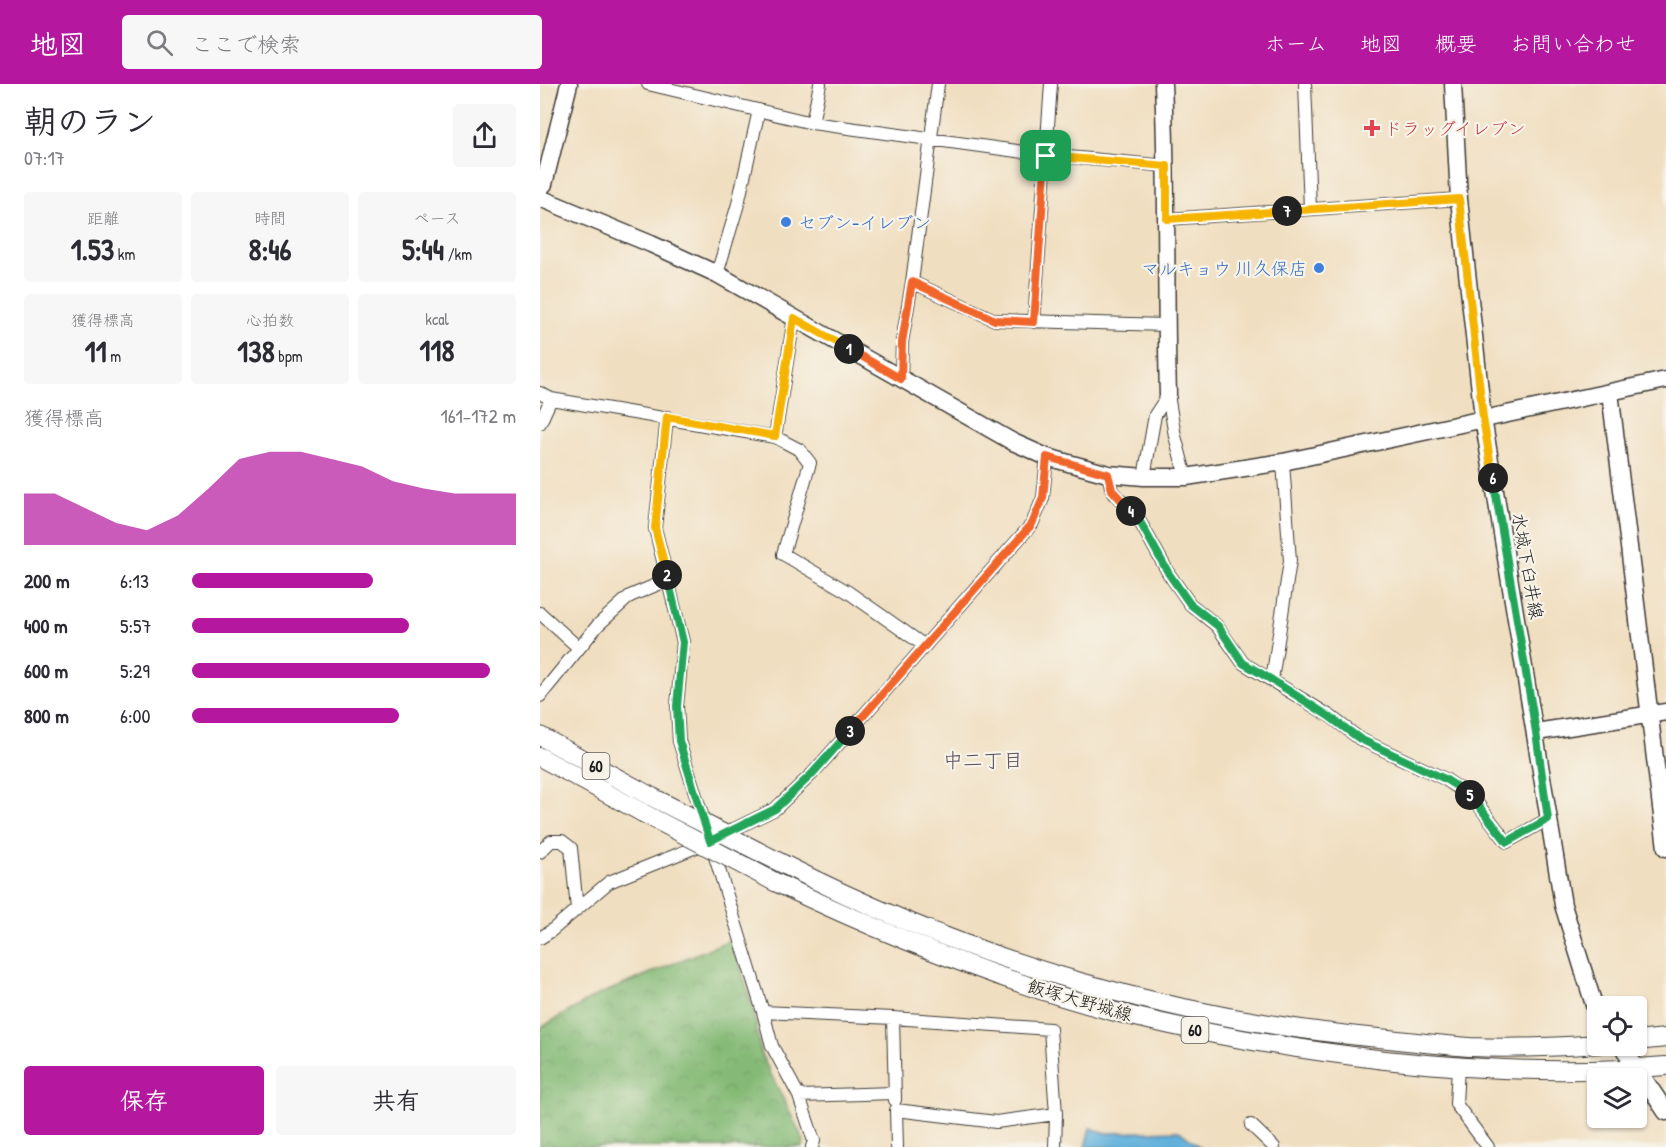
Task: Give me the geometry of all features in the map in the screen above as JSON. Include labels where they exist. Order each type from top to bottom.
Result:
[{"type":"main road","name":"飯塚大野城線","points":[[540,736],[652,797],[819,882],[938,935],[1037,970],[1136,998],[1236,1020],[1349,1036],[1472,1047],[1587,1045]]},
{"type":"main road","name":"飯塚大野城線","points":[[540,757],[775,882],[855,920],[931,951],[1023,984],[1112,1011],[1233,1038],[1314,1052],[1504,1070],[1587,1069]]},
{"type":"main road","points":[[1647,1040],[1666,1038]]},
{"type":"main road","name":"飯塚大野城線","points":[[1638,1068],[1666,1066]]},
{"type":"street","points":[[540,188],[544,184],[569,84]]},
{"type":"street","points":[[648,84],[693,89],[759,110],[813,123],[1046,156],[1167,166]]},
{"type":"street","points":[[813,123],[820,84]]},
{"type":"street","points":[[901,379],[902,342],[938,84]]},
{"type":"street","points":[[1034,322],[1051,84]]},
{"type":"street","points":[[1163,84],[1167,166],[1168,396],[1174,436],[1186,477]]},
{"type":"street","points":[[1305,84],[1310,209]]},
{"type":"street","name":"水城下臼井線","points":[[1453,84],[1459,199],[1483,418],[1563,905],[1591,996]]},
{"type":"street","points":[[717,274],[738,204],[759,110]]},
{"type":"street","points":[[540,198],[717,274],[1013,442],[1047,457],[1108,474],[1186,477],[1283,462],[1666,380]]},
{"type":"street","points":[[1167,219],[1459,199]]},
{"type":"street","points":[[912,282],[995,320],[1166,325]]},
{"type":"street","points":[[775,436],[794,318]]},
{"type":"street","points":[[1610,392],[1666,848]]},
{"type":"street","points":[[540,423],[546,396],[775,436],[800,450],[810,463],[783,554],[848,591],[925,645]]},
{"type":"street","points":[[1144,477],[1155,415],[1168,396]]},
{"type":"street","points":[[667,417],[655,528],[683,642],[677,706],[679,741],[772,1046],[799,1096],[814,1142],[812,1147]]},
{"type":"street","points":[[540,938],[609,882],[710,841],[775,809],[812,774],[1032,524],[1043,498],[1047,457]]},
{"type":"street","points":[[1272,680],[1290,561],[1283,462]]},
{"type":"street","points":[[1108,474],[1112,490],[1139,520],[1169,574],[1190,604],[1218,626],[1243,663],[1330,717],[1360,739],[1445,779],[1464,791],[1473,798],[1507,842],[1548,819]]},
{"type":"street","points":[[540,696],[598,625],[630,596],[668,580]]},
{"type":"street","points":[[540,613],[579,648]]},
{"type":"street","points":[[1536,732],[1666,711]]},
{"type":"street","points":[[540,852],[551,841],[562,841],[571,848],[577,909]]},
{"type":"street","points":[[763,1012],[1050,1029],[1056,1114],[1055,1147]]},
{"type":"street","points":[[893,1018],[897,1147]]},
{"type":"street","points":[[1629,1056],[1638,1068]]},
{"type":"street","points":[[1458,1067],[1456,1104],[1488,1147]]},
{"type":"street","points":[[1647,1082],[1666,1112]]},
{"type":"street","points":[[799,1096],[894,1093]]},
{"type":"street","points":[[896,1110],[996,1122],[1056,1114]]},
{"type":"street","points":[[1251,1125],[1274,1147]]},
{"type":"green space","points":[[732,939],[752,1004],[761,1054],[804,1141],[802,1147],[540,1147],[540,1028],[596,996]]},
{"type":"water","points":[[1090,1128],[1107,1133],[1179,1131],[1200,1147],[1085,1147]]},
{"type":"place","name":"ドラッグイレブン","points":[[1372,128]]},
{"type":"place","name":"セブン-イレブン","points":[[786,222]]},
{"type":"place","name":"マルキョウ 川久保店","points":[[1319,268]]},
{"type":"district","name":"中二丁目","points":[[983,759]]},
{"type":"route","points":[[1046,156],[1167,166],[1167,219],[1459,199],[1483,418],[1536,732],[1548,819],[1507,842],[1473,798],[1445,779],[1360,739],[1330,717],[1243,663],[1218,626],[1190,604],[1169,574],[1139,520],[1112,490],[1108,474],[1047,457],[1043,498],[1032,524],[812,774],[775,809],[710,841],[679,741],[677,706],[683,642],[655,528],[667,417],[775,436],[794,318],[901,379],[902,342],[912,282],[995,320],[1034,322],[1046,156]]}]
